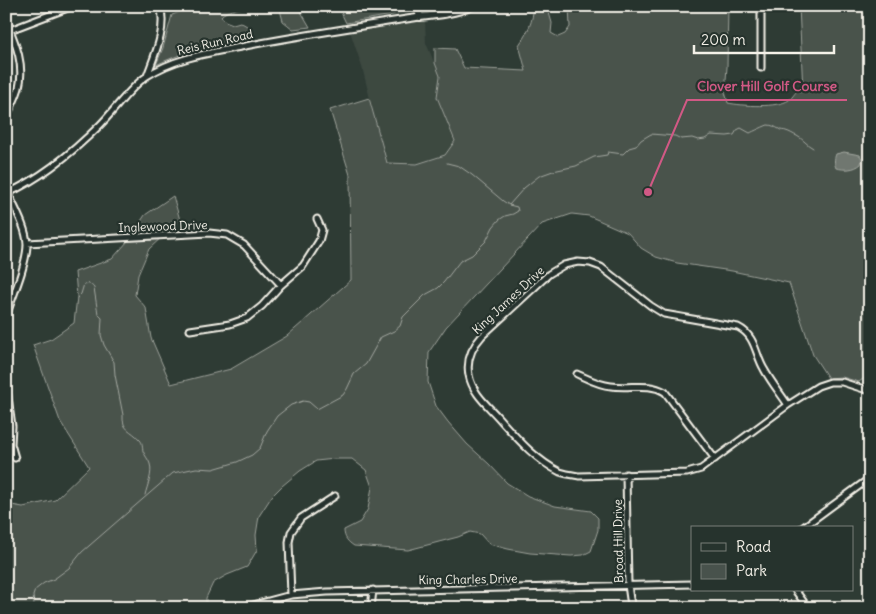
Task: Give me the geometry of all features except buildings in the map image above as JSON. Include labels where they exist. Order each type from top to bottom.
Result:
[{"type":"main road","points":[[417,6],[420,17]]},
{"type":"main road","name":"Reis Run Road","points":[[420,17],[450,14],[473,6]]},
{"type":"street","points":[[10,30],[74,6]]},
{"type":"street","points":[[147,76],[160,36],[162,19],[160,6]]},
{"type":"street","points":[[761,6],[762,68]]},
{"type":"street","name":"Reis Run Road","points":[[7,192],[37,178],[65,158],[133,88],[147,76],[169,64],[188,58],[300,35],[420,17]]},
{"type":"street","points":[[6,20],[19,57],[21,70],[19,88],[6,117]]},
{"type":"street","points":[[6,316],[26,258],[27,243],[24,228],[7,192]]},
{"type":"street","points":[[190,330],[230,324],[247,318],[262,306],[280,285],[303,266],[319,241],[322,230],[317,219]]},
{"type":"street","name":"Inglewood Drive","points":[[27,243],[209,233],[227,235],[244,245],[280,285]]},
{"type":"street","name":"King James Drive","points":[[788,405],[763,368],[752,339],[744,330],[664,314],[608,272],[590,263],[578,262],[564,265],[549,274],[477,341],[468,363],[469,377],[477,393],[520,442],[552,467],[571,475],[687,473],[701,469],[788,405],[818,386],[830,382],[842,382],[870,391]]},
{"type":"street","points":[[577,374],[605,385],[659,388],[665,392],[715,459]]},
{"type":"street","points":[[6,382],[12,426],[11,444],[15,458]]},
{"type":"street","name":"Broad Hill Drive","points":[[626,474],[628,585],[632,608]]},
{"type":"street","points":[[805,526],[870,478]]},
{"type":"street","points":[[291,595],[289,542],[291,532],[301,518],[335,496]]},
{"type":"street","name":"King Charles Drive","points":[[246,607],[291,595],[327,592],[691,584]]},
{"type":"street","points":[[371,608],[373,590]]},
{"type":"street","points":[[796,592],[808,608]]},
{"type":"shaded area","points":[[425,20],[426,43],[440,76],[437,97],[455,142],[445,155],[417,164],[386,163],[362,67],[350,31]]},
{"type":"shaded area","points":[[844,152],[860,155],[862,159],[861,164],[849,169],[836,168],[834,161],[836,154]]},
{"type":"green space","points":[[214,6],[247,6],[229,11],[221,16],[225,21],[233,24],[240,22],[247,26],[249,31],[244,42],[200,47],[156,65],[172,15],[187,9]]},
{"type":"green space","points":[[279,6],[299,6],[310,27],[293,29],[283,21]]},
{"type":"green space","points":[[338,6],[406,6],[405,10],[392,15],[346,23]]},
{"type":"green space","points":[[533,6],[547,6],[552,23],[551,33],[558,37],[565,34],[570,27],[569,6],[728,6],[725,92],[728,103],[760,106],[784,103],[797,91],[803,91],[799,6],[870,6],[870,374],[859,382],[842,377],[828,378],[813,355],[789,283],[732,271],[677,263],[656,257],[641,248],[628,233],[589,216],[572,214],[542,224],[446,327],[429,352],[428,382],[436,406],[448,422],[467,444],[507,483],[528,496],[555,506],[591,511],[598,518],[598,530],[591,551],[583,555],[571,556],[530,553],[489,544],[480,534],[470,532],[408,550],[354,546],[347,540],[344,530],[360,522],[368,509],[372,487],[366,470],[352,459],[335,459],[316,461],[300,471],[272,496],[259,516],[256,535],[257,550],[247,567],[213,583],[206,598],[206,608],[6,608],[6,504],[23,507],[55,500],[89,467],[60,421],[33,345],[51,339],[74,323],[77,297],[75,272],[112,259],[128,241],[145,215],[173,196],[180,220],[149,249],[138,275],[135,295],[146,308],[151,338],[171,384],[231,369],[287,336],[351,280],[350,175],[330,110],[369,98],[387,163],[417,164],[445,155],[455,141],[437,97],[440,76],[435,63],[435,48],[455,49],[464,68],[526,71],[519,45],[531,22]]},
{"type":"waterway","points":[[33,608],[35,590],[69,568],[82,552],[173,473],[196,468],[213,469],[237,462],[252,455],[260,448],[267,431],[277,416],[291,405],[303,401],[309,402],[317,409],[343,395],[354,374],[366,364],[381,337],[400,326],[403,317],[425,295],[438,288],[460,261],[472,255],[486,241],[499,220],[518,211],[517,207],[509,205],[524,188],[539,176],[576,166],[594,157],[607,155],[608,152],[623,154],[651,134],[698,140],[705,139],[711,135],[734,135],[741,128],[750,133],[769,125],[797,136],[813,148]]},
{"type":"waterway","points":[[447,163],[459,166],[509,205]]},
{"type":"waterway","points":[[77,298],[81,294],[84,284],[89,284],[94,288],[98,314],[102,318],[101,335],[104,345],[114,362],[124,424],[141,441],[143,451],[151,468],[145,495]]},
{"type":"waterway","points":[[6,601],[13,608]]},
{"type":"place","name":"Clover Hill Golf Course","points":[[648,192]]}]
